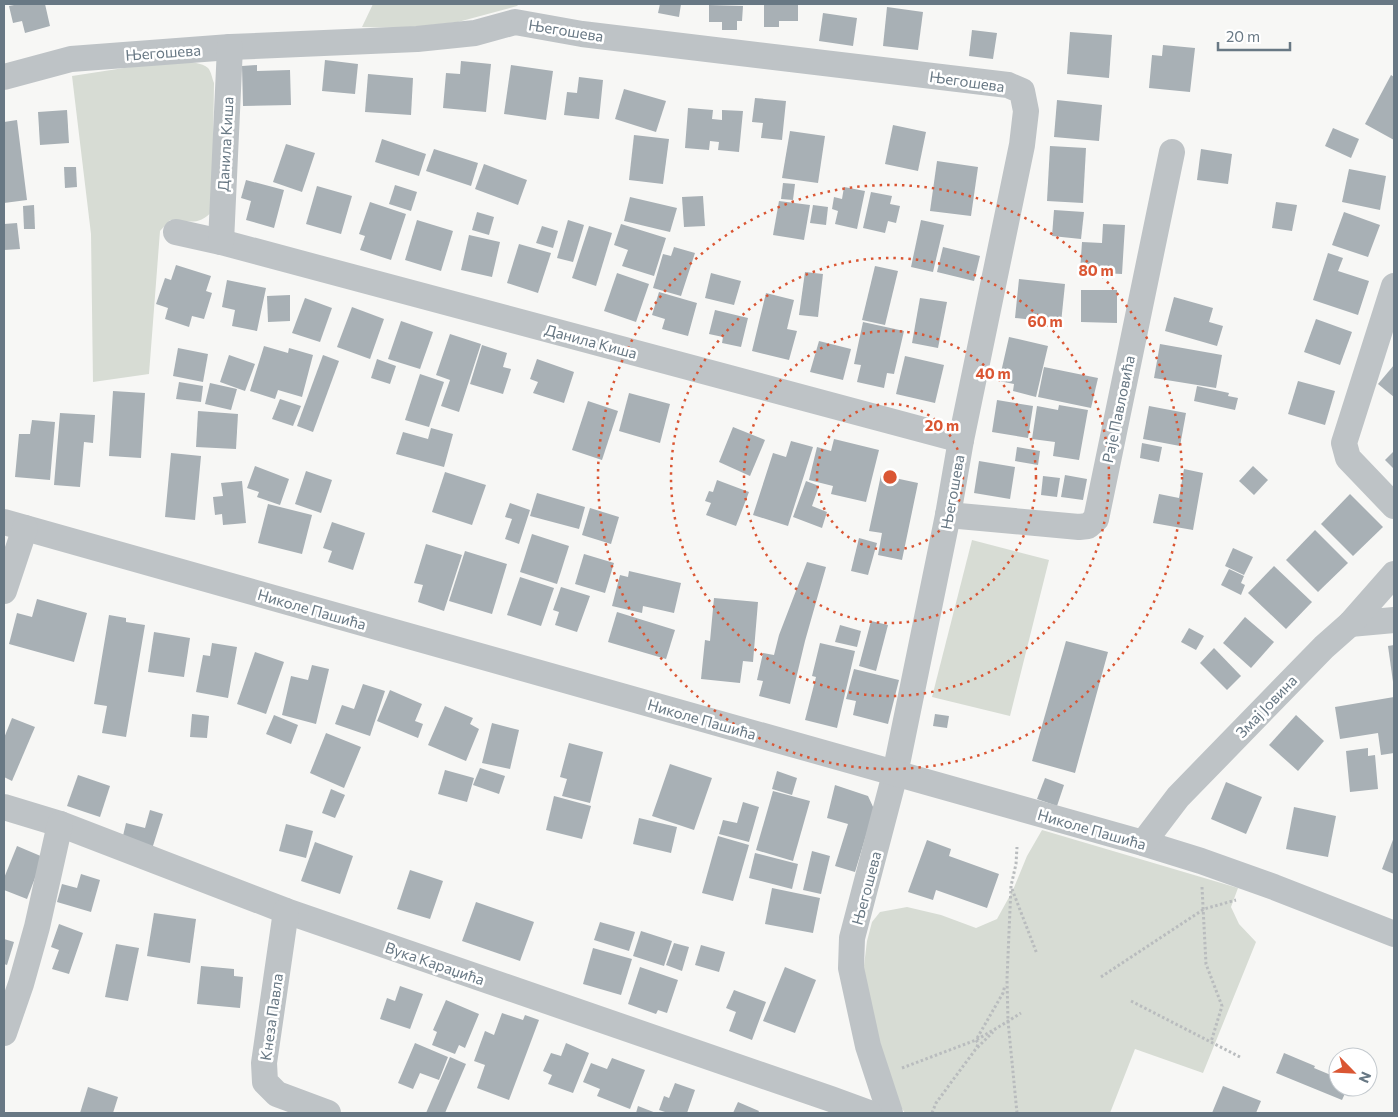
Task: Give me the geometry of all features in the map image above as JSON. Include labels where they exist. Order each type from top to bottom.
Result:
[{"type":"street","name":"Његошева","points":[[4,77],[71,59],[230,47],[416,39],[475,33],[522,13],[582,34],[1008,86],[1022,91],[1026,111],[1022,145],[961,440],[948,515],[895,774],[852,938],[850,968],[872,1061],[869,1077],[860,1089],[846,1098],[831,1099]]},
{"type":"street","name":"Данила Киша","points":[[221,242],[230,47]]},
{"type":"street","name":"Раје Павловића","points":[[948,515],[1079,527],[1088,526],[1096,519],[1172,152]]},
{"type":"street","name":"Данила Киша","points":[[176,232],[221,242],[961,440]]},
{"type":"street","points":[[1394,286],[1344,443],[1348,458],[1394,506]]},
{"type":"street","points":[[4,591],[14,525]]},
{"type":"street","name":"Николе Пашића","points":[[14,525],[1143,843],[1274,886],[1394,934]]},
{"type":"street","name":"Змај Јовина","points":[[1143,843],[1178,797],[1324,647],[1350,624],[1394,574]]},
{"type":"street","points":[[1350,624],[1394,620]]},
{"type":"street","name":"Вука Караџића","points":[[4,807],[60,824],[286,911],[868,1113]]},
{"type":"street","points":[[4,1033],[38,927],[60,824]]},
{"type":"street","name":"Кнеза Павла","points":[[286,911],[264,1063],[265,1082],[277,1094],[328,1113]]},
{"type":"street","name":"Његошева","points":[[868,1046],[890,1113]]},
{"type":"path","points":[[1017,847],[1016,864],[1011,886],[1007,979],[1008,1021],[1017,1113]]},
{"type":"path","points":[[1201,861],[1206,964],[1222,1006],[1211,1042]]},
{"type":"path","points":[[1011,886],[1037,954]]},
{"type":"path","points":[[1101,977],[1204,909],[1242,899],[1274,886]]},
{"type":"path","points":[[977,1048],[978,1043],[976,1040],[1003,993],[1007,979]]},
{"type":"path","points":[[1131,1001],[1240,1057]]},
{"type":"path","points":[[878,1077],[976,1040],[1021,1013]]},
{"type":"path","points":[[932,1113],[936,1103],[977,1048],[997,1028]]},
{"type":"shaded area","points":[[373,4],[519,4],[458,22],[405,28],[362,27]]},
{"type":"shaded area","points":[[163,62],[187,62],[204,65],[210,71],[214,83],[212,211],[198,221],[170,220],[160,231],[149,374],[93,382],[91,234],[72,76]]},
{"type":"shaded area","points":[[972,540],[1049,560],[1010,716],[932,697]]},
{"type":"shaded area","points":[[1042,830],[1238,888],[1231,907],[1239,924],[1256,942],[1203,1073],[1135,1049],[1110,1113],[905,1113],[887,1076],[863,974],[867,941],[872,922],[880,912],[907,907],[941,915],[976,928],[997,919],[1013,890],[1027,856]]},
{"type":"building","points":[[45,4],[50,26],[25,33],[22,21],[13,23],[9,6]]},
{"type":"building","points":[[660,4],[681,4],[679,17],[658,13]]},
{"type":"building","points":[[764,4],[798,4],[798,21],[779,21],[779,27],[764,27]]},
{"type":"building","points":[[709,5],[743,6],[742,21],[737,21],[737,30],[722,30],[722,22],[709,22]]},
{"type":"building","points":[[887,7],[923,12],[918,50],[883,46]]},
{"type":"building","points":[[823,13],[857,18],[853,46],[819,41]]},
{"type":"building","points":[[972,30],[997,33],[993,59],[969,56]]},
{"type":"building","points":[[1070,32],[1112,35],[1109,78],[1067,74]]},
{"type":"building","points":[[1163,45],[1195,48],[1190,92],[1149,88],[1152,55],[1162,56]]},
{"type":"building","points":[[325,60],[358,64],[355,94],[322,91]]},
{"type":"building","points":[[461,61],[491,64],[486,112],[443,108],[446,73],[460,74]]},
{"type":"building","points":[[257,65],[257,71],[290,70],[291,105],[243,106],[242,66]]},
{"type":"building","points":[[511,65],[553,71],[546,120],[504,114]]},
{"type":"building","points":[[368,74],[413,78],[411,115],[365,112]]},
{"type":"building","points":[[1391,75],[1394,77],[1394,140],[1365,124]]},
{"type":"building","points":[[579,77],[603,80],[599,119],[564,115],[567,92],[577,93]]},
{"type":"building","points":[[624,89],[666,101],[656,132],[615,119]]},
{"type":"building","points":[[755,98],[786,101],[782,140],[761,138],[763,123],[752,122]]},
{"type":"building","points":[[1057,100],[1102,105],[1099,141],[1054,137]]},
{"type":"building","points":[[688,108],[713,110],[712,119],[722,120],[722,110],[743,111],[739,152],[718,150],[719,142],[710,141],[709,150],[685,148]]},
{"type":"building","points":[[67,110],[69,143],[40,145],[38,112]]},
{"type":"building","points":[[17,120],[27,200],[4,203],[4,122]]},
{"type":"building","points":[[893,125],[926,132],[918,171],[885,164]]},
{"type":"building","points":[[1333,128],[1359,139],[1351,158],[1325,146]]},
{"type":"building","points":[[790,131],[825,136],[818,183],[782,178]]},
{"type":"building","points":[[634,135],[669,139],[663,184],[629,180]]},
{"type":"building","points":[[382,139],[426,154],[419,176],[375,162]]},
{"type":"building","points":[[286,144],[315,153],[302,192],[273,182]]},
{"type":"building","points":[[1050,146],[1086,148],[1083,203],[1047,201]]},
{"type":"building","points":[[434,149],[478,163],[471,186],[426,171]]},
{"type":"building","points":[[1201,149],[1232,154],[1228,184],[1197,180]]},
{"type":"building","points":[[937,161],[978,167],[971,216],[930,211]]},
{"type":"building","points":[[484,164],[527,180],[518,205],[475,189]]},
{"type":"building","points":[[64,167],[76,167],[77,187],[65,188]]},
{"type":"building","points":[[1349,169],[1386,176],[1380,210],[1342,202]]},
{"type":"building","points":[[246,180],[284,190],[274,228],[246,220],[251,201],[241,198]]},
{"type":"building","points":[[783,183],[795,184],[793,200],[781,199]]},
{"type":"building","points":[[395,185],[417,192],[411,211],[389,204]]},
{"type":"building","points":[[317,186],[352,196],[341,234],[306,224]]},
{"type":"building","points":[[844,187],[865,191],[857,229],[835,224],[838,211],[832,209],[834,197],[842,199]]},
{"type":"building","points":[[871,192],[892,196],[890,204],[900,206],[896,223],[888,221],[885,233],[863,228]]},
{"type":"building","points":[[703,196],[705,226],[684,227],[682,197]]},
{"type":"building","points":[[630,197],[677,208],[670,232],[624,221]]},
{"type":"building","points":[[779,201],[810,205],[804,240],[773,235]]},
{"type":"building","points":[[370,202],[406,214],[391,260],[360,250],[365,236],[359,234]]},
{"type":"building","points":[[1276,202],[1297,205],[1292,231],[1272,228]]},
{"type":"building","points":[[34,205],[35,229],[24,229],[23,206]]},
{"type":"building","points":[[813,205],[828,207],[826,225],[810,223]]},
{"type":"building","points":[[1054,210],[1084,212],[1081,239],[1052,236]]},
{"type":"building","points":[[477,212],[494,217],[489,235],[472,230]]},
{"type":"building","points":[[1344,212],[1380,225],[1368,257],[1332,245]]},
{"type":"building","points":[[417,220],[453,231],[441,271],[405,260]]},
{"type":"building","points":[[568,220],[584,225],[573,262],[557,258]]},
{"type":"building","points":[[921,220],[944,225],[933,272],[911,267]]},
{"type":"building","points":[[17,223],[20,249],[4,250],[4,224]]},
{"type":"building","points":[[621,224],[666,238],[654,276],[622,266],[628,250],[614,245]]},
{"type":"building","points":[[1103,224],[1125,225],[1122,274],[1080,272],[1082,242],[1102,243]]},
{"type":"building","points":[[542,226],[558,231],[553,248],[536,243]]},
{"type":"building","points":[[589,226],[612,233],[596,286],[572,278]]},
{"type":"building","points":[[469,235],[500,242],[492,277],[461,270]]},
{"type":"building","points":[[519,244],[551,253],[538,293],[507,283]]},
{"type":"building","points":[[674,247],[695,253],[681,296],[653,288],[663,254],[671,256]]},
{"type":"building","points":[[943,247],[980,256],[974,281],[937,272]]},
{"type":"building","points":[[1328,253],[1343,258],[1338,271],[1369,281],[1358,315],[1313,300]]},
{"type":"building","points":[[176,265],[211,276],[206,291],[212,293],[204,319],[192,316],[189,327],[165,319],[168,308],[156,304],[165,278],[171,280]]},
{"type":"building","points":[[875,266],[898,271],[885,325],[862,320]]},
{"type":"building","points":[[805,272],[823,274],[818,317],[799,315]]},
{"type":"building","points":[[617,273],[649,284],[636,322],[604,311]]},
{"type":"building","points":[[711,273],[741,281],[734,305],[705,298]]},
{"type":"building","points":[[1019,279],[1065,284],[1061,323],[1015,318]]},
{"type":"building","points":[[227,280],[266,288],[257,331],[232,326],[235,310],[222,307]]},
{"type":"building","points":[[1081,290],[1117,290],[1117,323],[1081,322]]},
{"type":"building","points":[[659,292],[697,303],[688,336],[662,329],[665,319],[652,315]]},
{"type":"building","points":[[766,293],[794,300],[787,329],[797,331],[789,360],[752,351]]},
{"type":"building","points":[[290,295],[290,321],[268,322],[267,296]]},
{"type":"building","points":[[1174,297],[1213,308],[1209,322],[1223,326],[1217,346],[1165,331]]},
{"type":"building","points":[[305,298],[332,308],[320,342],[292,333]]},
{"type":"building","points":[[920,298],[947,302],[938,348],[912,343]]},
{"type":"building","points":[[352,307],[384,319],[370,359],[337,347]]},
{"type":"building","points":[[715,310],[748,318],[741,347],[722,343],[723,337],[709,334]]},
{"type":"building","points":[[1316,319],[1352,332],[1340,365],[1304,352]]},
{"type":"building","points":[[401,321],[433,332],[420,369],[388,359]]},
{"type":"building","points":[[863,322],[904,331],[894,374],[887,373],[884,388],[857,382],[861,365],[854,364]]},
{"type":"building","points":[[450,334],[481,344],[459,412],[441,406],[450,380],[436,375]]},
{"type":"building","points":[[1009,337],[1048,346],[1036,397],[1013,391],[1014,384],[999,381]]},
{"type":"building","points":[[819,341],[851,349],[843,380],[810,372]]},
{"type":"building","points":[[1160,344],[1222,355],[1216,388],[1154,378]]},
{"type":"building","points":[[482,345],[507,353],[503,367],[511,369],[503,394],[470,384]]},
{"type":"building","points":[[264,346],[288,353],[289,348],[313,355],[302,397],[278,390],[275,399],[250,391]]},
{"type":"building","points":[[178,348],[208,354],[203,382],[173,376]]},
{"type":"building","points":[[229,355],[255,364],[245,391],[220,382]]},
{"type":"building","points":[[323,355],[339,361],[313,432],[297,426]]},
{"type":"building","points":[[905,356],[944,365],[935,403],[896,394]]},
{"type":"building","points":[[377,359],[396,366],[390,384],[371,378]]},
{"type":"building","points":[[537,359],[574,372],[564,403],[533,393],[538,382],[530,379]]},
{"type":"building","points":[[1394,365],[1394,397],[1378,384]]},
{"type":"building","points":[[1044,367],[1098,378],[1091,408],[1038,397]]},
{"type":"building","points":[[420,374],[444,382],[429,427],[405,420]]},
{"type":"building","points":[[1298,381],[1335,391],[1325,425],[1288,414]]},
{"type":"building","points":[[179,382],[203,386],[201,402],[176,399]]},
{"type":"building","points":[[210,383],[237,389],[231,410],[205,404]]},
{"type":"building","points":[[1197,386],[1229,393],[1228,396],[1238,398],[1235,410],[1194,401]]},
{"type":"building","points":[[113,391],[145,393],[141,458],[109,456]]},
{"type":"building","points":[[629,393],[670,404],[660,443],[619,431]]},
{"type":"building","points":[[280,399],[301,406],[293,426],[272,419]]},
{"type":"building","points":[[997,400],[1033,406],[1028,438],[992,432]]},
{"type":"building","points":[[588,401],[618,411],[602,460],[572,450]]},
{"type":"building","points":[[1059,405],[1088,410],[1079,460],[1053,456],[1055,442],[1032,439],[1037,406],[1058,410]]},
{"type":"building","points":[[1149,406],[1186,413],[1180,446],[1143,439]]},
{"type":"building","points":[[198,411],[238,414],[236,449],[196,447]]},
{"type":"building","points":[[60,413],[95,415],[93,443],[84,442],[80,487],[54,485]]},
{"type":"building","points":[[32,420],[55,422],[50,480],[15,477],[19,434],[30,434]]},
{"type":"building","points":[[733,427],[765,440],[750,476],[719,462]]},
{"type":"building","points":[[431,428],[453,434],[444,467],[396,454],[403,432],[428,439]]},
{"type":"building","points":[[834,439],[879,450],[866,502],[831,494],[833,486],[809,480],[817,447],[831,451]]},
{"type":"building","points":[[791,441],[813,447],[788,526],[753,515],[773,453],[786,457]]},
{"type":"building","points":[[1142,443],[1162,447],[1159,462],[1140,458]]},
{"type":"building","points":[[1017,447],[1040,451],[1038,465],[1015,461]]},
{"type":"building","points":[[1394,451],[1394,469],[1385,460]]},
{"type":"building","points":[[171,453],[201,456],[195,520],[165,517]]},
{"type":"building","points":[[979,461],[1015,467],[1010,499],[974,493]]},
{"type":"building","points":[[255,466],[289,479],[280,505],[257,497],[259,492],[247,488]]},
{"type":"building","points":[[1253,466],[1268,480],[1254,495],[1239,481]]},
{"type":"building","points":[[1184,469],[1203,473],[1193,530],[1153,523],[1159,494],[1179,498]]},
{"type":"building","points":[[306,471],[332,480],[321,513],[295,504]]},
{"type":"building","points":[[445,472],[486,485],[472,525],[432,512]]},
{"type":"building","points":[[881,475],[918,483],[902,560],[878,555],[882,533],[869,531]]},
{"type":"building","points":[[1065,475],[1087,479],[1083,500],[1061,497]]},
{"type":"building","points":[[1043,476],[1060,478],[1057,497],[1041,495]]},
{"type":"building","points":[[717,480],[749,492],[736,526],[706,515],[711,503],[705,501],[709,491],[713,492]]},
{"type":"building","points":[[242,481],[246,523],[223,525],[222,514],[215,515],[213,497],[223,496],[221,483]]},
{"type":"building","points":[[806,481],[819,486],[812,506],[827,512],[822,528],[793,517]]},
{"type":"building","points":[[537,493],[585,507],[579,529],[530,516]]},
{"type":"building","points":[[1350,494],[1383,527],[1353,556],[1321,524]]},
{"type":"building","points":[[510,503],[530,510],[519,544],[505,539],[512,519],[505,517]]},
{"type":"building","points":[[268,504],[312,515],[302,554],[258,543]]},
{"type":"building","points":[[590,508],[619,517],[611,544],[582,535]]},
{"type":"building","points":[[332,522],[365,533],[353,570],[328,562],[332,551],[323,548]]},
{"type":"building","points":[[1315,530],[1348,563],[1318,592],[1286,560]]},
{"type":"building","points":[[532,534],[569,546],[557,584],[520,572]]},
{"type":"building","points":[[859,538],[877,543],[868,575],[851,571]]},
{"type":"building","points":[[426,544],[462,555],[444,611],[418,602],[423,585],[414,583]]},
{"type":"building","points":[[1233,548],[1253,557],[1244,575],[1225,566]]},
{"type":"building","points":[[465,551],[507,564],[492,614],[449,601]]},
{"type":"building","points":[[584,554],[614,563],[605,593],[575,584]]},
{"type":"building","points":[[807,562],[826,567],[805,641],[790,704],[759,696],[763,681],[757,680],[763,653],[774,655],[779,635]]},
{"type":"building","points":[[1274,566],[1312,602],[1286,629],[1248,593]]},
{"type":"building","points":[[1229,569],[1244,576],[1241,583],[1245,585],[1241,595],[1221,585]]},
{"type":"building","points":[[629,571],[681,583],[674,613],[643,606],[642,613],[612,606],[620,575],[628,577]]},
{"type":"building","points":[[520,577],[554,588],[541,626],[507,615]]},
{"type":"building","points":[[561,587],[590,596],[577,632],[555,625],[559,612],[553,610]]},
{"type":"building","points":[[714,598],[758,602],[753,662],[743,661],[740,683],[701,679],[705,640],[710,641]]},
{"type":"building","points":[[37,599],[87,613],[74,662],[9,644],[17,613],[32,617]]},
{"type":"building","points":[[617,612],[675,630],[666,659],[608,642]]},
{"type":"building","points":[[109,615],[126,618],[126,622],[145,625],[126,737],[102,733],[107,706],[94,704]]},
{"type":"building","points":[[1245,617],[1274,642],[1251,668],[1223,643]]},
{"type":"building","points":[[871,621],[888,625],[876,671],[859,666]]},
{"type":"building","points":[[840,625],[861,631],[857,647],[835,642]]},
{"type":"building","points":[[1189,628],[1204,636],[1196,650],[1181,642]]},
{"type":"building","points":[[154,632],[190,638],[184,677],[148,672]]},
{"type":"building","points":[[1066,641],[1108,652],[1075,773],[1032,761]]},
{"type":"building","points":[[212,643],[237,647],[228,698],[196,692],[203,655],[210,656]]},
{"type":"building","points":[[820,643],[855,651],[837,728],[805,720],[816,677],[812,676]]},
{"type":"building","points":[[1394,645],[1394,682],[1393,682],[1388,646]]},
{"type":"building","points":[[1214,648],[1241,676],[1227,690],[1200,663]]},
{"type":"building","points":[[255,652],[284,662],[266,714],[237,704]]},
{"type":"building","points":[[312,665],[329,669],[316,724],[282,715],[291,676],[308,680]]},
{"type":"building","points":[[854,669],[899,680],[888,724],[853,715],[856,701],[846,699]]},
{"type":"building","points":[[363,684],[385,691],[370,736],[335,724],[342,705],[354,709]]},
{"type":"building","points":[[390,690],[422,704],[415,721],[423,724],[418,738],[377,721]]},
{"type":"building","points":[[1394,697],[1394,753],[1381,755],[1378,733],[1340,739],[1335,707]]},
{"type":"building","points":[[445,706],[473,718],[470,724],[479,729],[466,761],[428,745]]},
{"type":"building","points":[[192,714],[209,716],[207,738],[190,737]]},
{"type":"building","points":[[935,714],[949,716],[947,728],[933,726]]},
{"type":"building","points":[[274,715],[298,725],[291,744],[266,734]]},
{"type":"building","points":[[1296,715],[1324,741],[1298,771],[1269,745]]},
{"type":"building","points":[[12,718],[35,727],[12,781],[4,777],[4,738]]},
{"type":"building","points":[[492,723],[519,730],[510,769],[482,763]]},
{"type":"building","points":[[326,733],[361,747],[344,788],[310,773]]},
{"type":"building","points":[[569,743],[603,752],[590,803],[562,796],[567,779],[560,777]]},
{"type":"building","points":[[1368,748],[1368,756],[1375,755],[1378,789],[1350,792],[1346,751]]},
{"type":"building","points":[[670,764],[712,778],[694,830],[652,816]]},
{"type":"building","points":[[480,768],[505,776],[499,794],[473,785]]},
{"type":"building","points":[[445,770],[474,778],[467,802],[438,794]]},
{"type":"building","points":[[777,771],[797,778],[792,795],[772,789]]},
{"type":"building","points":[[78,775],[110,786],[100,817],[67,806]]},
{"type":"building","points":[[1045,778],[1064,785],[1057,806],[1037,799]]},
{"type":"building","points":[[1226,782],[1262,797],[1246,834],[1211,819]]},
{"type":"building","points":[[835,785],[868,796],[874,809],[855,872],[835,866],[848,824],[827,818]]},
{"type":"building","points":[[331,789],[345,795],[335,818],[322,813]]},
{"type":"building","points":[[773,791],[810,801],[793,861],[756,850]]},
{"type":"building","points":[[554,796],[591,806],[582,839],[546,830]]},
{"type":"building","points":[[743,802],[759,807],[749,842],[719,834],[723,820],[737,823]]},
{"type":"building","points":[[1294,807],[1336,816],[1328,857],[1286,849]]},
{"type":"building","points":[[150,810],[163,814],[152,849],[122,840],[126,823],[145,828]]},
{"type":"building","points":[[639,818],[677,827],[671,853],[633,844]]},
{"type":"building","points":[[286,824],[313,831],[306,858],[279,851]]},
{"type":"building","points":[[718,836],[749,845],[733,901],[702,893]]},
{"type":"building","points":[[1394,837],[1394,874],[1382,869]]},
{"type":"building","points":[[927,840],[951,849],[949,856],[999,874],[987,908],[936,890],[933,900],[908,892]]},
{"type":"building","points":[[315,842],[353,856],[340,894],[301,881]]},
{"type":"building","points":[[17,846],[43,857],[27,899],[4,890],[4,878]]},
{"type":"building","points":[[812,851],[830,856],[821,894],[803,890]]},
{"type":"building","points":[[755,853],[798,864],[792,889],[749,878]]},
{"type":"building","points":[[410,870],[443,881],[430,919],[397,909]]},
{"type":"building","points":[[81,874],[100,880],[91,912],[57,902],[62,884],[77,888]]},
{"type":"building","points":[[772,888],[820,898],[813,933],[765,924]]},
{"type":"building","points":[[476,902],[534,922],[520,961],[462,941]]},
{"type":"building","points":[[154,913],[196,919],[190,963],[147,956]]},
{"type":"building","points":[[600,922],[635,932],[629,951],[594,940]]},
{"type":"building","points":[[59,924],[83,933],[69,974],[52,969],[59,950],[51,947]]},
{"type":"building","points":[[641,931],[672,941],[664,966],[633,956]]},
{"type":"building","points":[[4,939],[14,942],[7,965],[4,964]]},
{"type":"building","points":[[674,943],[689,947],[682,971],[666,965]]},
{"type":"building","points":[[116,944],[139,948],[128,1001],[105,997]]},
{"type":"building","points":[[701,945],[725,952],[719,972],[695,965]]},
{"type":"building","points":[[593,948],[632,959],[621,995],[583,984]]},
{"type":"building","points":[[201,966],[234,969],[234,976],[243,977],[240,1008],[197,1004]]},
{"type":"building","points":[[640,967],[678,980],[667,1013],[658,1010],[656,1014],[628,1004]]},
{"type":"building","points":[[785,967],[816,980],[795,1033],[763,1021]]},
{"type":"building","points":[[400,986],[423,994],[410,1029],[380,1019],[387,998],[395,1001]]},
{"type":"building","points":[[734,990],[766,1002],[752,1040],[729,1031],[736,1012],[726,1008]]},
{"type":"building","points":[[446,1000],[479,1014],[465,1048],[459,1045],[455,1054],[432,1045],[437,1032],[433,1030]]},
{"type":"building","points":[[502,1013],[523,1020],[525,1015],[539,1020],[509,1100],[477,1088],[485,1065],[474,1061],[485,1031],[494,1035]]},
{"type":"building","points":[[415,1043],[448,1057],[439,1080],[420,1073],[413,1089],[398,1083]]},
{"type":"building","points":[[566,1043],[589,1053],[573,1093],[548,1084],[552,1075],[543,1071],[551,1053],[561,1056]]},
{"type":"building","points":[[1284,1053],[1315,1066],[1314,1068],[1328,1074],[1328,1094],[1276,1073]]},
{"type":"building","points":[[450,1057],[466,1064],[445,1113],[426,1113]]},
{"type":"building","points":[[612,1058],[645,1070],[630,1109],[597,1096],[600,1089],[583,1082],[591,1063],[607,1069]]},
{"type":"building","points":[[675,1083],[695,1090],[687,1113],[668,1113],[659,1110],[664,1096],[669,1098]]},
{"type":"building","points":[[1223,1086],[1261,1101],[1256,1113],[1212,1113]]},
{"type":"building","points":[[88,1087],[118,1097],[113,1113],[80,1113]]},
{"type":"building","points":[[738,1102],[759,1111],[758,1113],[733,1113]]},
{"type":"building","points":[[638,1106],[656,1113],[636,1113]]}]
